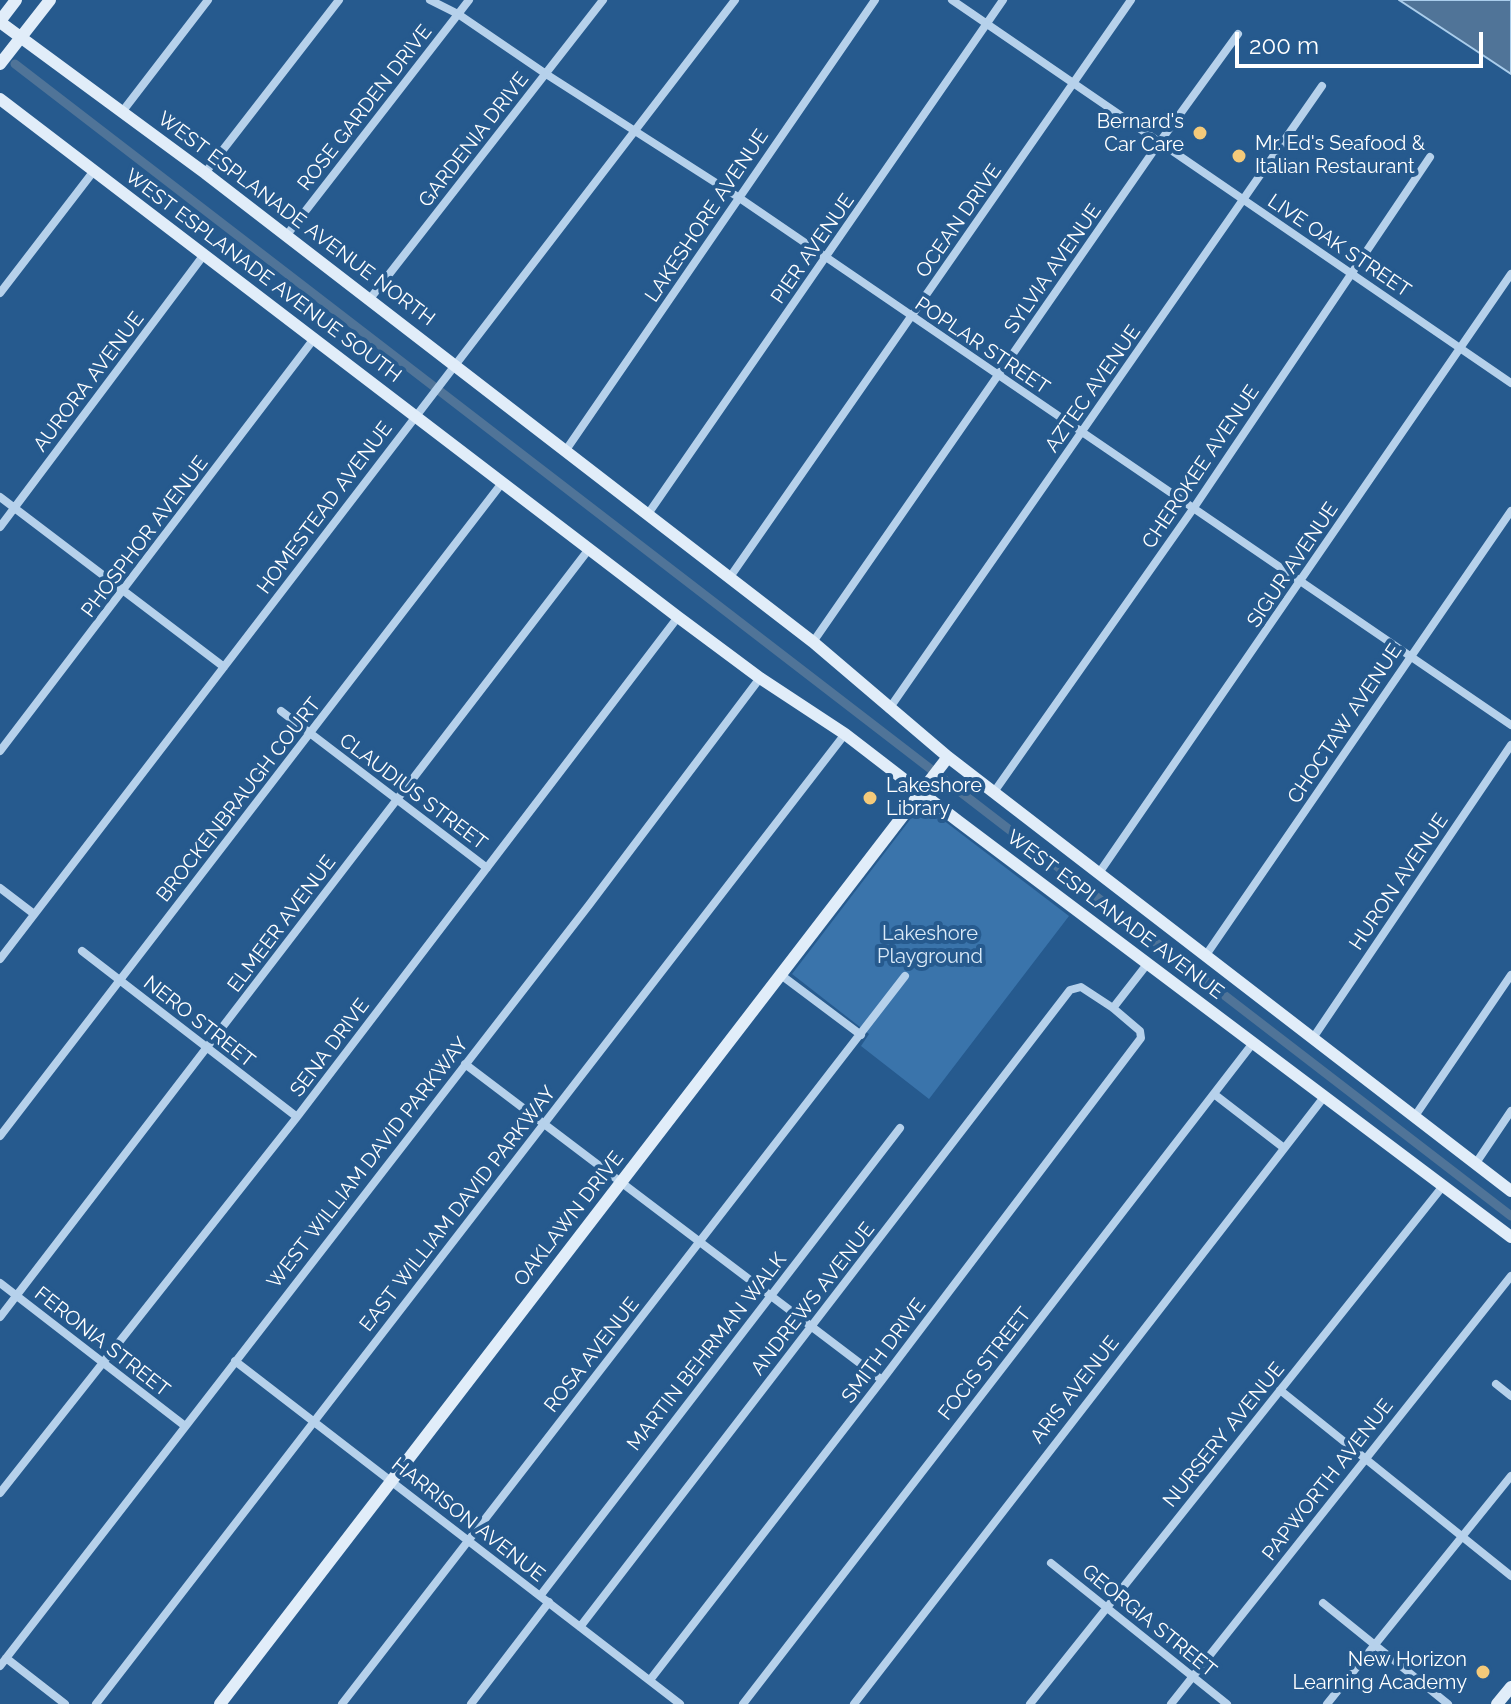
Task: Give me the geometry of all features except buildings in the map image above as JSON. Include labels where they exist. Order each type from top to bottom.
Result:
[{"type":"main road","points":[[0,22],[16,0]]},
{"type":"main road","points":[[0,64],[50,0]]},
{"type":"main road","name":"WEST ESPLANADE AVENUE NORTH","points":[[0,22],[205,173],[566,450]]},
{"type":"main road","name":"WEST ESPLANADE AVENUE SOUTH","points":[[0,99],[502,483]]},
{"type":"main road","name":"WEST ESPLANADE AVENUE","points":[[566,450],[849,671],[946,760],[994,792],[1511,1191]]},
{"type":"main road","name":"WEST ESPLANADE AVENUE","points":[[502,483],[760,678],[925,788],[1148,963],[1511,1237]]},
{"type":"main road","name":"OAKLAWN DRIVE","points":[[220,1704],[946,760]]},
{"type":"main road","points":[[1497,1704],[1511,1687]]},
{"type":"street","points":[[122,112],[208,0]]},
{"type":"street","points":[[205,173],[339,0]]},
{"type":"street","name":"POPLAR STREET","points":[[430,0],[458,14],[738,197],[1511,725]]},
{"type":"street","name":"ROSE GARDEN DRIVE","points":[[286,236],[469,0]]},
{"type":"street","name":"GARDENIA DRIVE","points":[[369,300],[603,0]]},
{"type":"street","name":"HOMESTEAD AVENUE","points":[[0,959],[735,0]]},
{"type":"street","name":"LAKESHORE AVENUE","points":[[566,450],[875,0]]},
{"type":"street","name":"LIVE OAK STREET","points":[[952,0],[1511,383]]},
{"type":"street","name":"PIER AVENUE","points":[[648,514],[1003,0]]},
{"type":"street","name":"OCEAN DRIVE","points":[[730,577],[1131,0]]},
{"type":"street","name":"SYLVIA AVENUE","points":[[813,642],[1238,34]]},
{"type":"street","name":"AZTEC AVENUE","points":[[889,709],[1322,86]]},
{"type":"street","name":"CHEROKEE AVENUE","points":[[994,792],[1193,509],[1430,157]]},
{"type":"street","points":[[0,293],[93,172]]},
{"type":"street","name":"AURORA AVENUE","points":[[0,527],[203,256]]},
{"type":"street","name":"SIGUR AVENUE","points":[[1099,873],[1511,274]]},
{"type":"street","name":"PHOSPHOR AVENUE","points":[[0,751],[313,340]]},
{"type":"street","name":"BROCKENBRAUGH COURT","points":[[0,1136],[502,483]]},
{"type":"street","points":[[0,497],[224,667]]},
{"type":"street","name":"CHOCTAW AVENUE","points":[[1206,955],[1511,511]]},
{"type":"street","name":"ELMEER AVENUE","points":[[0,1317],[589,549]]},
{"type":"street","name":"SENA DRIVE","points":[[0,1493],[297,1117],[678,617]]},
{"type":"street","name":"WEST WILLIAM DAVID PARKWAY","points":[[3,1662],[760,678]]},
{"type":"street","name":"CLAUDIUS STREET","points":[[281,711],[487,868]]},
{"type":"street","name":"EAST WILLIAM DAVID PARKWAY","points":[[96,1704],[845,734]]},
{"type":"street","name":"HURON AVENUE","points":[[1313,1038],[1511,745]]},
{"type":"street","points":[[0,888],[34,914]]},
{"type":"street","name":"NERO STREET","points":[[82,951],[297,1117]]},
{"type":"street","points":[[1113,1008],[1148,963]]},
{"type":"street","points":[[781,975],[861,1035]]},
{"type":"street","points":[[1415,1116],[1511,975]]},
{"type":"street","name":"ROSA AVENUE","points":[[342,1704],[905,976]]},
{"type":"street","name":"ANDREWS AVENUE","points":[[580,1627],[1070,990],[1081,987],[1113,1008]]},
{"type":"street","name":"SMITH DRIVE","points":[[650,1680],[1141,1038],[1140,1031],[1113,1008]]},
{"type":"street","name":"FOCIS STREET","points":[[743,1704],[1253,1043]]},
{"type":"street","points":[[465,1064],[882,1380]]},
{"type":"street","points":[[1214,1094],[1284,1148]]},
{"type":"street","name":"ARIS AVENUE","points":[[854,1704],[1324,1097]]},
{"type":"street","points":[[1476,1163],[1511,1111]]},
{"type":"street","name":"MARTIN BEHRMAN WALK","points":[[540,1596],[900,1128]]},
{"type":"street","name":"NURSERY AVENUE","points":[[1030,1704],[1443,1186]]},
{"type":"street","name":"PAPWORTH AVENUE","points":[[1171,1704],[1511,1276]]},
{"type":"street","name":"FERONIA STREET","points":[[0,1283],[185,1426]]},
{"type":"street","name":"HARRISON AVENUE","points":[[235,1361],[680,1704]]},
{"type":"street","points":[[1496,1384],[1511,1396]]},
{"type":"street","points":[[1280,1390],[1511,1576]]},
{"type":"street","points":[[1327,1704],[1511,1476]]},
{"type":"street","name":"GEORGIA STREET","points":[[1051,1563],[1227,1704]]},
{"type":"street","points":[[471,1704],[549,1602]]},
{"type":"street","points":[[1323,1603],[1448,1704]]},
{"type":"street","points":[[3,1662],[65,1704]]},
{"type":"green space","name":"Lakeshore Playground","points":[[922,804],[1069,916],[929,1099],[861,1046],[869,1034],[792,974]]},
{"type":"shaded area","points":[[1399,0],[1511,0],[1511,74],[1472,48]]},
{"type":"waterway","points":[[15,64],[1511,1216]]},
{"type":"place","name":"Bernard's Car Care","points":[[1200,133]]},
{"type":"place","name":"Mr. Ed's Seafood & Italian Restaurant","points":[[1239,156]]},
{"type":"place","name":"Lakeshore Library","points":[[870,798]]},
{"type":"place","name":"New Horizon Learning Academy","points":[[1483,1672]]}]
